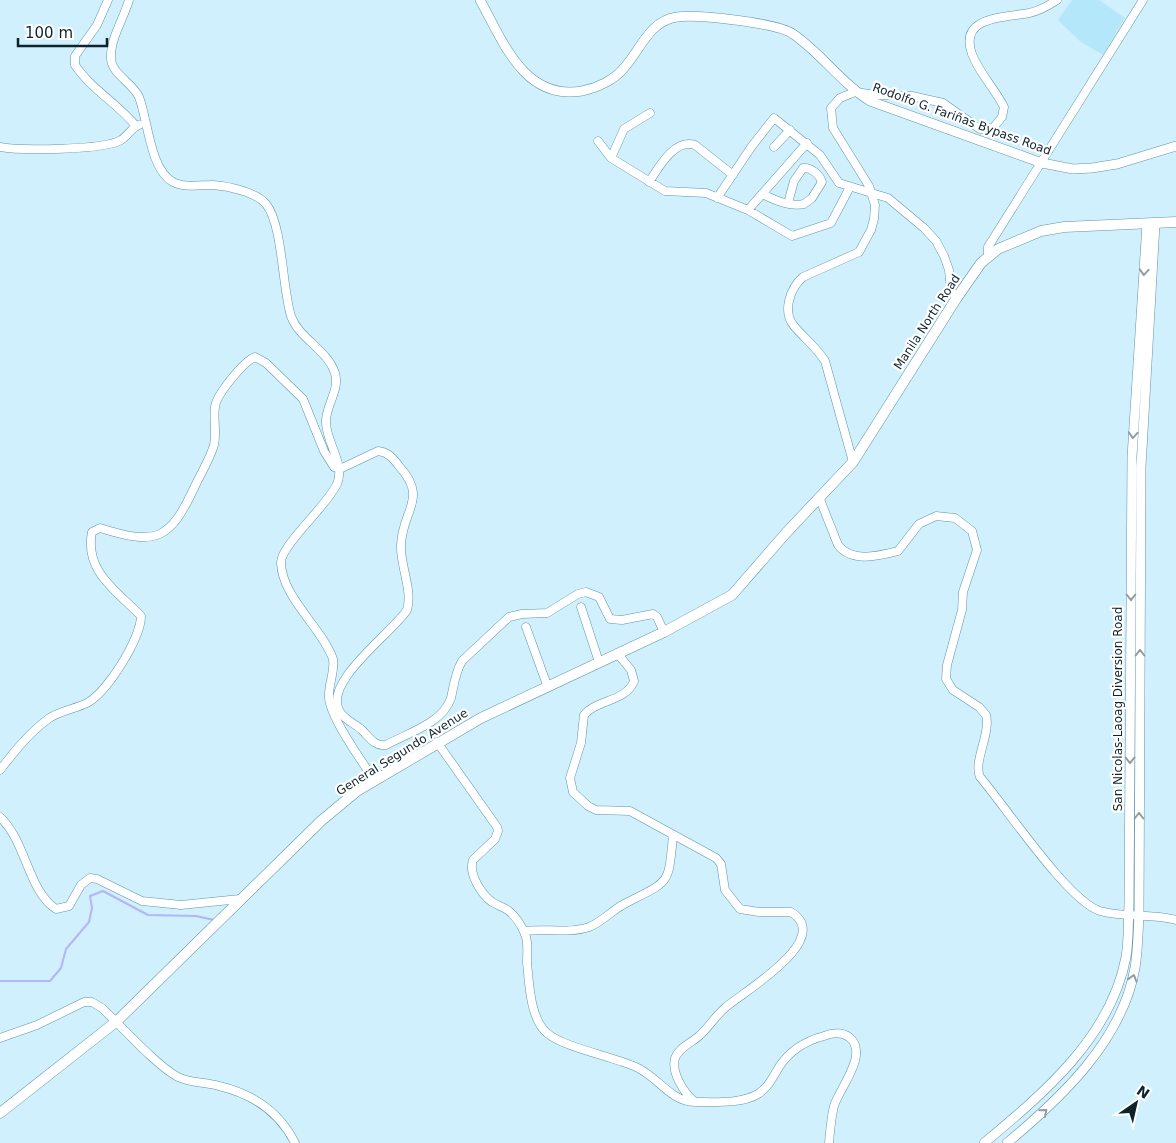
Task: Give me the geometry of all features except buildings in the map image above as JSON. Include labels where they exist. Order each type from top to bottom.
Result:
[{"type":"highway","name":"Manila North Road","points":[[768,554],[853,462],[956,299],[988,255],[1009,243],[1041,231],[1086,225],[1176,222]]},
{"type":"highway","name":"General Segundo Avenue","points":[[0,1113],[116,1021],[326,816],[374,780],[437,742],[547,686],[664,632],[732,595],[768,554]]},
{"type":"main road","name":"Rodolfo G. Fariñas Bypass Road","points":[[480,0],[514,62],[527,76],[554,91],[573,92],[590,89],[606,82],[624,68],[658,24],[677,17],[691,16],[772,26],[792,33],[854,92],[870,101],[1042,163],[1072,169],[1092,168],[1116,164],[1176,146]]},
{"type":"main road","name":"San Nicolas-Laoag Diversion Road","points":[[984,1143],[1041,1096],[1068,1068],[1086,1043],[1106,1009],[1126,958],[1132,457],[1151,224]]},
{"type":"main road","name":"San Nicolas-Laoag Diversion Road","points":[[1007,1143],[1051,1107],[1077,1079],[1106,1037],[1124,1002],[1135,969],[1138,914],[1141,468],[1151,224]]},
{"type":"street","points":[[108,0],[97,25],[75,56],[74,65],[88,81],[126,114],[136,126]]},
{"type":"street","points":[[129,0],[110,57],[114,67],[139,96],[156,163],[162,174],[172,182],[183,185],[216,185],[251,194],[262,201],[268,208],[280,249],[291,316],[301,332],[319,349],[335,374],[336,385],[326,424],[339,478],[335,488],[316,514],[284,551],[281,564],[292,592],[333,659],[334,670],[329,698],[334,715],[374,780]]},
{"type":"street","points":[[853,462],[824,361],[818,349],[793,325],[790,317],[789,302],[793,288],[803,277],[859,252],[871,230],[874,219],[875,205],[871,192],[858,166],[833,128],[831,114],[833,104],[840,98],[854,92],[933,99],[953,108],[980,128],[993,128],[1002,117],[1004,107],[972,56],[970,41],[973,30],[990,19],[1039,10],[1057,0]]},
{"type":"street","points":[[988,255],[988,247],[1042,163],[1140,2]]},
{"type":"street","points":[[611,158],[624,129],[650,113]]},
{"type":"street","points":[[718,198],[772,118],[807,143],[820,155],[836,180],[850,187],[871,192],[894,202],[936,241],[948,264],[951,290],[956,299]]},
{"type":"street","points":[[0,147],[28,150],[106,144],[121,140],[136,126],[146,123]]},
{"type":"street","points":[[774,147],[790,130]]},
{"type":"street","points":[[598,141],[611,158],[649,182],[670,192],[702,192],[748,210],[785,233],[797,236],[830,223],[850,187]]},
{"type":"street","points":[[748,210],[807,143]]},
{"type":"street","points":[[649,182],[668,154],[689,144],[695,145],[733,175]]},
{"type":"street","points":[[762,194],[788,204],[801,205],[808,202],[821,186],[820,177],[808,168],[803,168],[794,181],[788,204]]},
{"type":"street","points":[[0,770],[16,750],[50,717],[94,699],[122,662],[139,630],[141,616],[114,593],[102,577],[93,554],[92,532],[100,528],[132,537],[152,537],[161,535],[174,524],[188,500],[214,445],[215,404],[232,377],[250,359],[255,357],[261,359],[303,399],[330,463],[338,468]]},
{"type":"street","points":[[338,468],[378,451],[383,452],[398,464],[413,485],[414,496],[401,543],[409,599],[407,610],[348,674],[339,688],[336,698],[338,707],[343,715],[377,744],[386,744],[439,718],[450,699],[458,668],[462,661],[504,621],[515,615],[547,614],[574,596],[586,592],[599,598],[610,619],[622,620],[653,614],[657,617],[664,632]]},
{"type":"street","points":[[819,498],[838,545],[843,551],[856,556],[874,556],[900,550],[919,524],[936,516],[955,518],[972,531],[977,550],[963,592],[962,610],[947,666],[946,679],[952,690],[979,707],[986,715],[986,733],[978,772],[1076,898],[1101,911],[1176,920]]},
{"type":"street","points":[[581,607],[599,662]]},
{"type":"street","points":[[526,627],[547,686]]},
{"type":"street","points":[[617,653],[631,670],[634,681],[625,692],[594,707],[584,715],[581,743],[570,784],[579,799],[588,806],[604,811],[622,809],[630,811],[673,836],[711,854],[720,861],[725,890],[740,909],[759,912],[792,912],[797,916],[803,928],[802,940],[795,950],[772,972],[725,1008],[676,1058],[675,1071],[683,1088],[695,1102]]},
{"type":"street","points":[[437,742],[498,831],[495,839],[473,860],[471,865],[477,882],[489,899],[508,911],[524,931],[528,945],[530,984],[536,1016],[547,1033],[566,1042],[640,1069],[673,1096],[695,1102],[737,1100],[756,1095],[768,1086],[784,1060],[794,1049],[828,1034],[845,1035],[852,1040],[856,1058],[853,1070],[834,1105],[828,1143]]},
{"type":"street","points":[[0,817],[14,834],[39,889],[56,909],[65,909],[69,906],[80,886],[90,878],[97,879],[142,901],[181,905],[240,899]]},
{"type":"street","points":[[524,931],[573,930],[590,926],[629,901],[655,890],[664,882],[669,870],[673,836]]},
{"type":"street","points":[[0,1038],[37,1025],[84,1002],[92,1002],[102,1008],[163,1066],[179,1077],[234,1090],[265,1105],[281,1120],[295,1143]]},
{"type":"shaded area","points":[[1072,0],[1099,0],[1125,18],[1103,55],[1081,42],[1058,20]]},
{"type":"waterway","points":[[0,981],[50,981],[61,968],[66,949],[89,922],[92,908],[90,896],[103,891],[148,915],[196,916],[214,920]]}]
